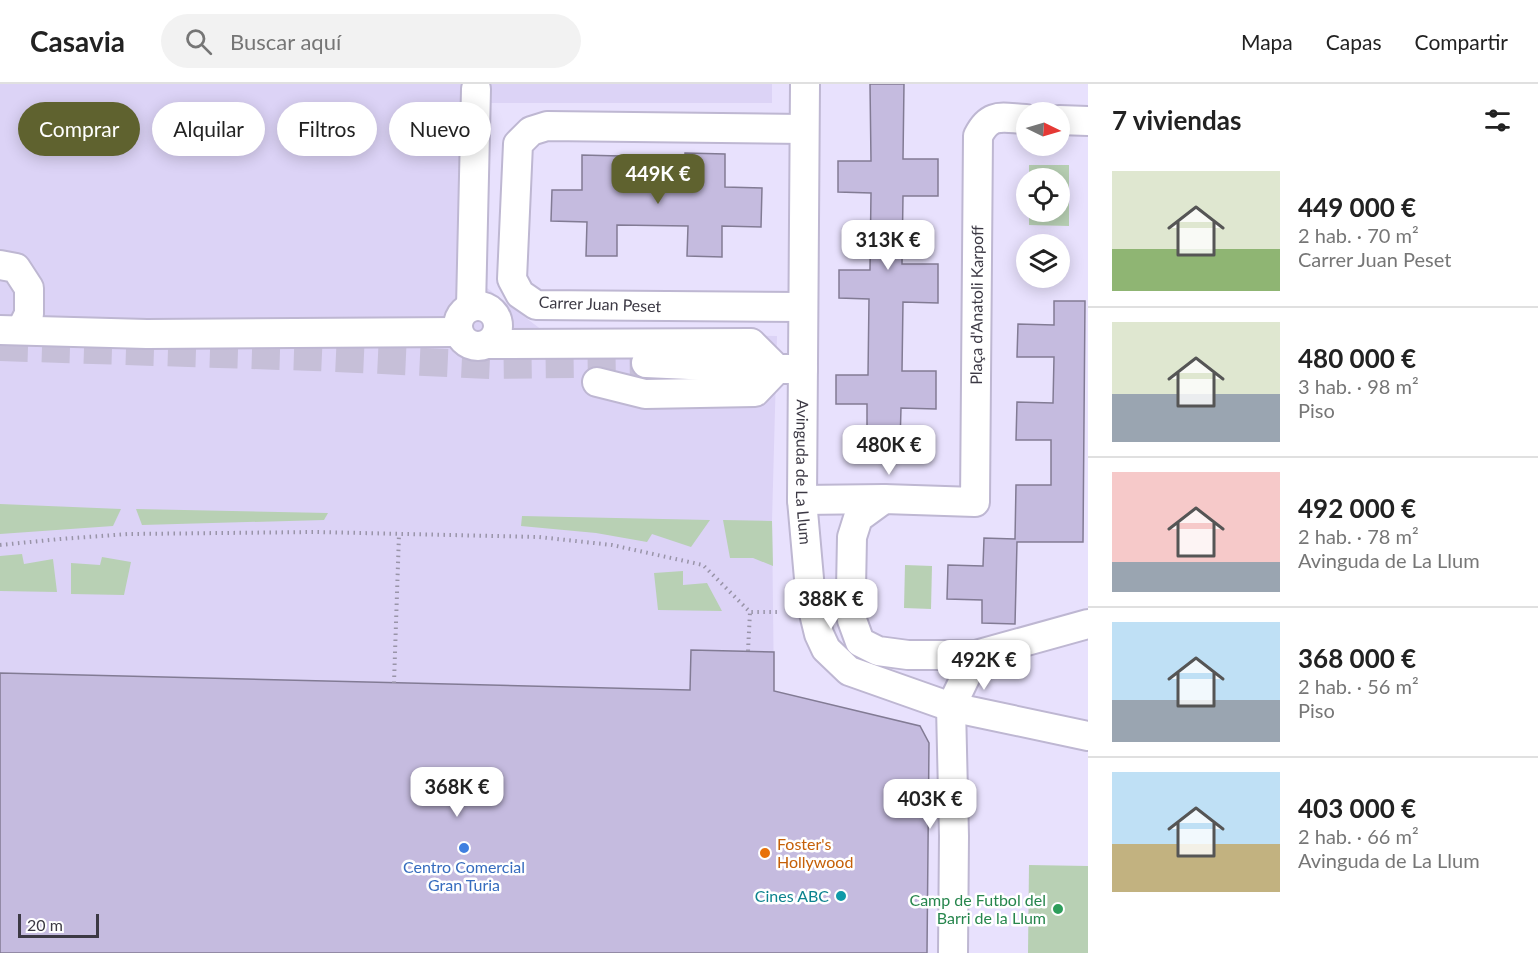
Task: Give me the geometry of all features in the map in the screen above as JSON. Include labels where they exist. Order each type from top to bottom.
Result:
[{"type":"street","name":"Avinguda de La Llum","points":[[805,84],[803,308],[790,369],[811,601],[819,634],[826,649],[849,671],[951,707],[1088,736]]},
{"type":"street","points":[[471,307],[476,86]]},
{"type":"street","name":"Plaça d'Anatoli Karpoff","points":[[885,499],[975,502],[978,136],[984,125],[997,118],[1016,118]]},
{"type":"street","points":[[1070,120],[1088,121]]},
{"type":"street","name":"Carrer Juan Peset","points":[[803,308],[536,305],[520,294],[512,279],[518,144],[531,131],[547,126],[804,129]]},
{"type":"street","points":[[0,265],[16,268],[29,288],[29,314],[10,330]]},
{"type":"street","points":[[488,344],[497,334],[498,321],[495,315],[484,307],[471,307],[464,310],[458,322],[458,332],[464,342],[476,347],[488,344],[751,343],[790,369]]},
{"type":"street","points":[[10,330],[147,334],[458,332]]},
{"type":"street","points":[[646,363],[790,369]]},
{"type":"street","points":[[597,382],[645,394],[755,392],[790,369]]},
{"type":"street","points":[[802,500],[885,499]]},
{"type":"street","points":[[885,499],[858,518],[852,537],[852,620],[860,642],[878,651],[908,655],[976,656],[1088,624]]},
{"type":"street","points":[[953,953],[954,836],[951,707],[976,656]]},
{"type":"path","points":[[0,545],[128,534],[317,532],[539,537],[612,545],[703,565],[750,612],[779,612]]},
{"type":"path","points":[[394,683],[399,534]]},
{"type":"path","points":[[748,651],[750,612]]},
{"type":"shaded area","name":"Centro Comercial Gran Turia","points":[[0,84],[772,84],[772,103],[389,102],[389,156],[490,156],[487,288],[547,334],[777,336],[772,521],[774,692],[920,726],[0,953]]},
{"type":"green space","points":[[1029,165],[1069,165],[1069,168],[1029,168]]},
{"type":"green space","points":[[1029,222],[1069,222],[1069,226],[1029,225]]},
{"type":"green space","points":[[0,504],[121,509],[113,526],[0,534]]},
{"type":"green space","points":[[136,509],[328,513],[324,520],[142,525]]},
{"type":"green space","points":[[522,516],[710,520],[691,547],[652,534],[647,542],[596,533],[521,526]]},
{"type":"green space","points":[[723,520],[772,521],[773,566],[753,558],[730,558]]},
{"type":"green space","points":[[22,554],[24,564],[53,559],[57,592],[0,591],[0,556]]},
{"type":"green space","points":[[102,557],[131,562],[124,595],[71,594],[71,563],[100,565]]},
{"type":"green space","points":[[905,565],[932,566],[931,609],[904,608]]},
{"type":"green space","points":[[683,571],[683,585],[707,583],[722,611],[658,610],[654,573]]},
{"type":"green space","name":"Camp de Futbol del Barri de la Llum","points":[[1029,865],[1088,866],[1088,953],[1028,953]]},
{"type":"building","points":[[870,84],[904,84],[903,159],[938,159],[938,196],[903,196],[902,264],[938,264],[938,303],[903,302],[902,371],[936,371],[936,409],[901,408],[900,444],[867,443],[867,404],[836,404],[836,375],[868,375],[869,299],[839,298],[839,270],[870,270],[871,193],[838,192],[838,161],[871,161]]},
{"type":"building","points":[[685,153],[725,154],[725,187],[762,188],[761,227],[722,226],[722,257],[687,256],[688,226],[617,225],[617,256],[586,256],[587,222],[551,221],[552,190],[582,190],[582,155],[620,156],[620,188],[684,189]]},
{"type":"building","points":[[1054,301],[1085,301],[1083,542],[1017,542],[1015,624],[982,623],[982,600],[947,599],[948,565],[983,566],[984,538],[1015,539],[1016,485],[1051,485],[1051,440],[1016,440],[1017,402],[1053,403],[1054,357],[1017,357],[1018,324],[1054,325]]},
{"type":"building","name":"Centro Comercial Gran Turia","points":[[691,650],[774,652],[774,691],[920,726],[929,743],[927,953],[0,953],[0,673],[690,690]]},
{"type":"tunnel","points":[[0,347],[491,365],[646,363]]},
{"type":"place","name":"Centro Comercial Gran Turia","points":[[464,848]]},
{"type":"place","name":"Foster's Hollywood","points":[[765,853]]},
{"type":"place","name":"Cines ABC","points":[[841,896]]},
{"type":"place","name":"Camp de Futbol del Barri de la Llum","points":[[1058,909]]}]
